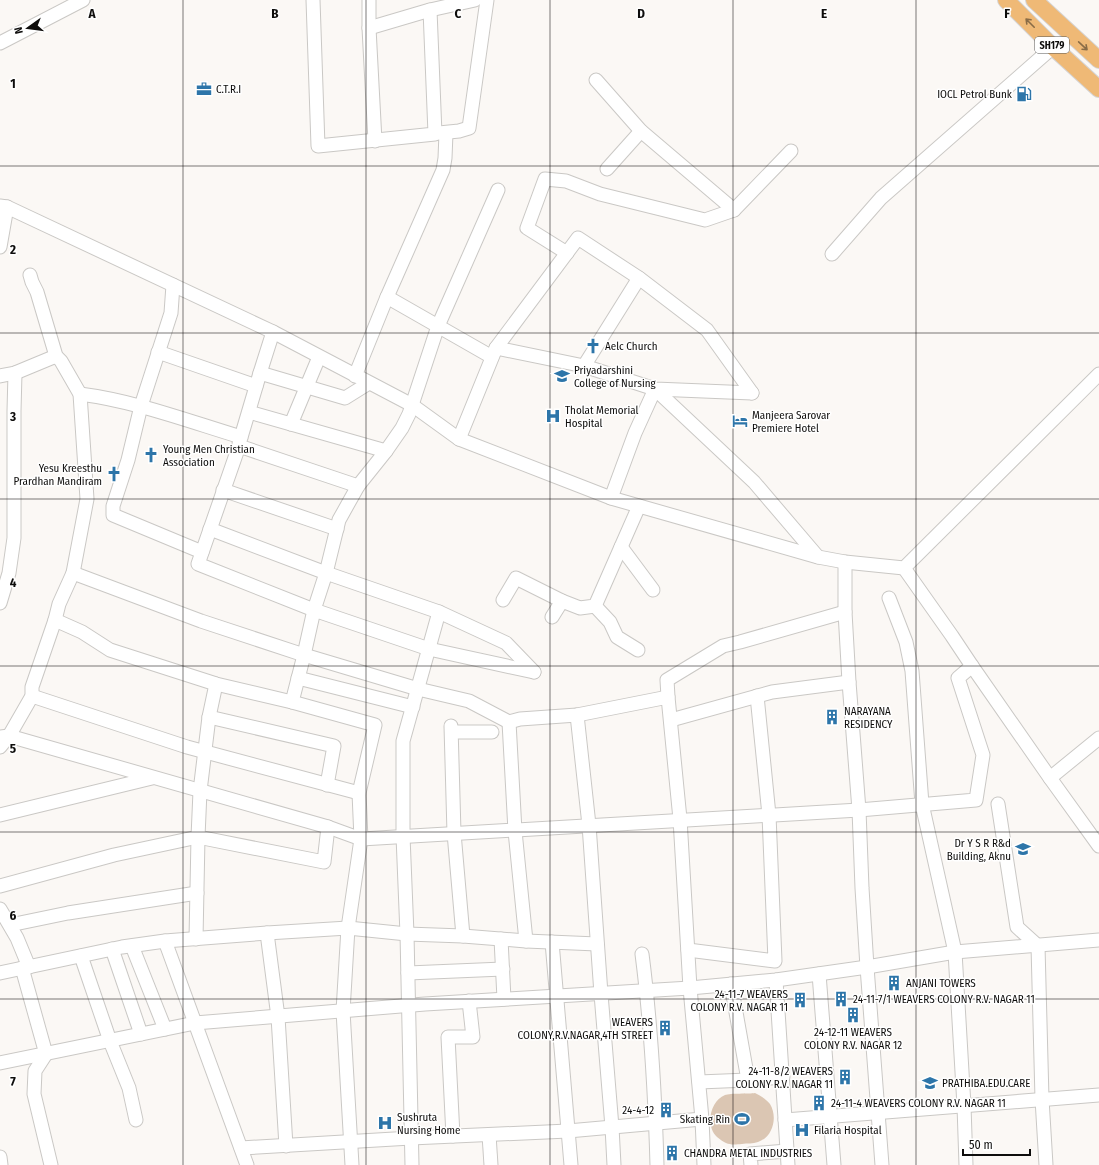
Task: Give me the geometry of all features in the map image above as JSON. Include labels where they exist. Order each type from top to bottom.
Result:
[{"type":"main road","name":"SH179","points":[[1006,0],[1053,47],[1099,88]]},
{"type":"main road","name":"SH179","points":[[1034,0],[1099,60]]},
{"type":"street","points":[[0,43],[84,0]]},
{"type":"street","points":[[313,0],[318,146],[459,131],[469,128],[487,0]]},
{"type":"street","points":[[369,0],[375,141]]},
{"type":"street","points":[[369,28],[430,10],[475,0]]},
{"type":"street","points":[[355,376],[387,297],[443,170],[445,158],[440,133],[430,10]]},
{"type":"street","points":[[832,254],[881,198],[1053,47]]},
{"type":"street","points":[[596,80],[642,131],[734,210]]},
{"type":"street","points":[[607,169],[642,131]]},
{"type":"street","points":[[566,253],[527,228],[545,179],[566,181],[600,194],[705,220],[734,210],[791,151]]},
{"type":"street","points":[[292,702],[314,610],[326,573],[340,520],[358,486],[402,428],[412,405],[438,326],[498,190]]},
{"type":"street","points":[[0,247],[3,206],[273,332],[412,405],[459,440],[612,498],[639,506],[818,557],[845,562],[904,568],[1099,846]]},
{"type":"street","points":[[387,297],[438,326],[494,352],[584,366],[656,389],[752,393],[707,330],[639,278],[578,238],[494,352],[459,440]]},
{"type":"street","points":[[0,747],[5,736],[32,696],[32,687],[55,620],[58,604],[73,573],[87,498],[80,394],[61,361],[56,356],[37,292],[30,275]]},
{"type":"street","points":[[584,366],[639,278]]},
{"type":"street","points":[[173,285],[170,313],[141,406],[128,460],[112,506],[113,515],[202,552]]},
{"type":"street","points":[[210,529],[326,573],[438,612],[506,643],[534,672],[429,649],[314,610],[198,564],[223,490],[240,442],[273,332]]},
{"type":"street","points":[[158,352],[256,386]]},
{"type":"street","points":[[0,376],[16,373],[56,356]]},
{"type":"street","points":[[291,424],[319,357]]},
{"type":"street","points":[[0,603],[3,582],[9,573],[14,538],[14,418],[16,373]]},
{"type":"street","points":[[260,373],[345,398],[369,383]]},
{"type":"street","points":[[904,568],[1099,374]]},
{"type":"street","points":[[612,498],[635,433],[656,389]]},
{"type":"street","points":[[656,389],[754,482],[818,557]]},
{"type":"street","points":[[80,394],[103,397],[141,406],[358,486]]},
{"type":"street","points":[[249,412],[386,451]]},
{"type":"street","points":[[223,490],[337,529]]},
{"type":"street","points":[[595,606],[639,506]]},
{"type":"street","points":[[621,547],[653,590]]},
{"type":"street","points":[[845,562],[845,612],[849,682],[859,810],[867,967],[882,1165]]},
{"type":"street","points":[[73,573],[201,621],[304,655],[418,689],[469,701],[509,722],[520,719],[577,715],[668,697]]},
{"type":"street","points":[[503,600],[516,578],[562,601],[580,608],[595,606]]},
{"type":"street","points":[[889,598],[906,642],[912,671],[922,804],[955,952],[966,1165]]},
{"type":"street","points":[[552,617],[562,601]]},
{"type":"street","points":[[595,606],[610,622],[617,637],[638,650]]},
{"type":"street","points":[[412,1165],[409,1005],[403,836],[404,741],[438,612]]},
{"type":"street","points":[[704,1165],[702,1119],[690,988],[680,819],[667,680],[722,646],[845,612]]},
{"type":"street","points":[[55,620],[82,632],[110,650],[216,684],[292,702],[375,725],[359,794],[361,839],[348,928],[343,1010],[352,1165]]},
{"type":"street","points":[[5,736],[328,827],[361,839],[515,831],[680,819],[859,810],[976,800],[983,755],[958,678],[972,666]]},
{"type":"street","points":[[298,678],[413,707]]},
{"type":"street","points":[[670,720],[772,692],[849,682]]},
{"type":"street","points":[[196,939],[200,791],[209,717],[216,684]]},
{"type":"street","points":[[32,696],[187,747],[359,794]]},
{"type":"street","points":[[688,950],[775,960],[769,815],[757,696]]},
{"type":"street","points":[[577,715],[589,825],[614,1165]]},
{"type":"street","points":[[209,717],[334,746],[327,785]]},
{"type":"street","points":[[509,722],[515,831],[526,941]]},
{"type":"street","points":[[463,936],[454,833],[451,729],[492,732]]},
{"type":"street","points":[[1050,778],[1099,738]]},
{"type":"street","points":[[0,815],[154,778]]},
{"type":"street","points":[[998,804],[1017,927],[1038,946],[1042,1100],[1046,1165]]},
{"type":"street","points":[[0,886],[114,855],[198,837],[324,862],[328,827]]},
{"type":"street","points":[[10,925],[68,913],[197,893]]},
{"type":"street","points":[[0,909],[17,938],[46,1054],[35,1071],[34,1094],[51,1165]]},
{"type":"street","points":[[0,973],[112,949],[165,941],[348,928],[407,934],[597,944]]},
{"type":"street","points":[[267,933],[278,1017],[286,1146]]},
{"type":"street","points":[[501,939],[504,1000]]},
{"type":"street","points":[[0,1063],[195,1023],[409,1005],[690,988],[776,980],[867,967],[955,952],[1099,940]]},
{"type":"street","points":[[165,941],[247,1165]]},
{"type":"street","points":[[552,942],[571,1165]]},
{"type":"street","points":[[132,946],[165,1029]]},
{"type":"street","points":[[112,949],[141,1034]]},
{"type":"street","points":[[642,954],[647,991],[656,1122],[657,1165]]},
{"type":"street","points":[[81,956],[128,1088],[136,1120]]},
{"type":"street","points":[[408,973],[503,969]]},
{"type":"street","points":[[819,974],[834,1165]]},
{"type":"street","points":[[776,980],[788,1165]]},
{"type":"street","points":[[731,984],[748,1080]]},
{"type":"street","points":[[453,1136],[448,1037],[473,1036],[469,1001]]},
{"type":"street","points":[[699,1082],[783,1077]]},
{"type":"street","points":[[785,1120],[1099,1095]]},
{"type":"street","points":[[241,1148],[568,1131],[702,1119]]},
{"type":"street","points":[[489,1135],[491,1165]]},
{"type":"street","points":[[751,1165],[750,1154],[787,1151]]},
{"type":"street","points":[[0,1157],[1,1165]]},
{"type":"shaded area","name":"Skating Rin","points":[[755,1093],[770,1104],[774,1115],[773,1126],[767,1136],[756,1143],[729,1144],[723,1142],[713,1132],[711,1127],[711,1114],[716,1103],[720,1098],[727,1094]]},
{"type":"place","name":"C.T.R.I","points":[[204,89]]},
{"type":"place","name":"IOCL Petrol Bunk","points":[[1024,94]]},
{"type":"place","name":"Aelc Church","points":[[593,346]]},
{"type":"place","name":"Priyadarshini College of Nursing","points":[[562,376]]},
{"type":"place","name":"Tholat Memorial Hospital","points":[[553,416]]},
{"type":"place","name":"Manjeera Sarovar Premiere Hotel","points":[[740,421]]},
{"type":"place","name":"Young Men Christian Association","points":[[151,455]]},
{"type":"place","name":"Yesu Kreesthu Prardhan Mandiram","points":[[114,474]]},
{"type":"place","name":"NARAYANA RESIDENCY","points":[[832,717]]},
{"type":"place","name":"Dr Y S R R&d Building, Aknu","points":[[1023,849]]},
{"type":"place","name":"ANJANI TOWERS","points":[[894,983]]},
{"type":"place","name":"24-11-7/1 WEAVERS COLONY R.V. NAGAR 11","points":[[841,999]]},
{"type":"place","name":"24-11-7 WEAVERS COLONY R.V. NAGAR 11","points":[[800,1000]]},
{"type":"place","name":"24-12-11 WEAVERS COLONY R.V. NAGAR 12","points":[[853,1015]]},
{"type":"place","name":"WEAVERS COLONY,R.V.NAGAR,4TH STREET","points":[[665,1028]]},
{"type":"place","name":"24-11-8/2 WEAVERS COLONY R.V. NAGAR 11","points":[[845,1077]]},
{"type":"place","name":"PRATHIBA.EDU.CARE","points":[[930,1083]]},
{"type":"place","name":"24-11-4 WEAVERS COLONY R.V. NAGAR 11","points":[[819,1103]]},
{"type":"place","name":"24-4-12","points":[[666,1110]]},
{"type":"place","name":"Skating Rin","points":[[742,1119]]},
{"type":"place","name":"Sushruta Nursing Home","points":[[385,1123]]},
{"type":"place","name":"Filaria Hospital","points":[[802,1130]]},
{"type":"place","name":"CHANDRA METAL INDUSTRIES","points":[[672,1153]]}]
